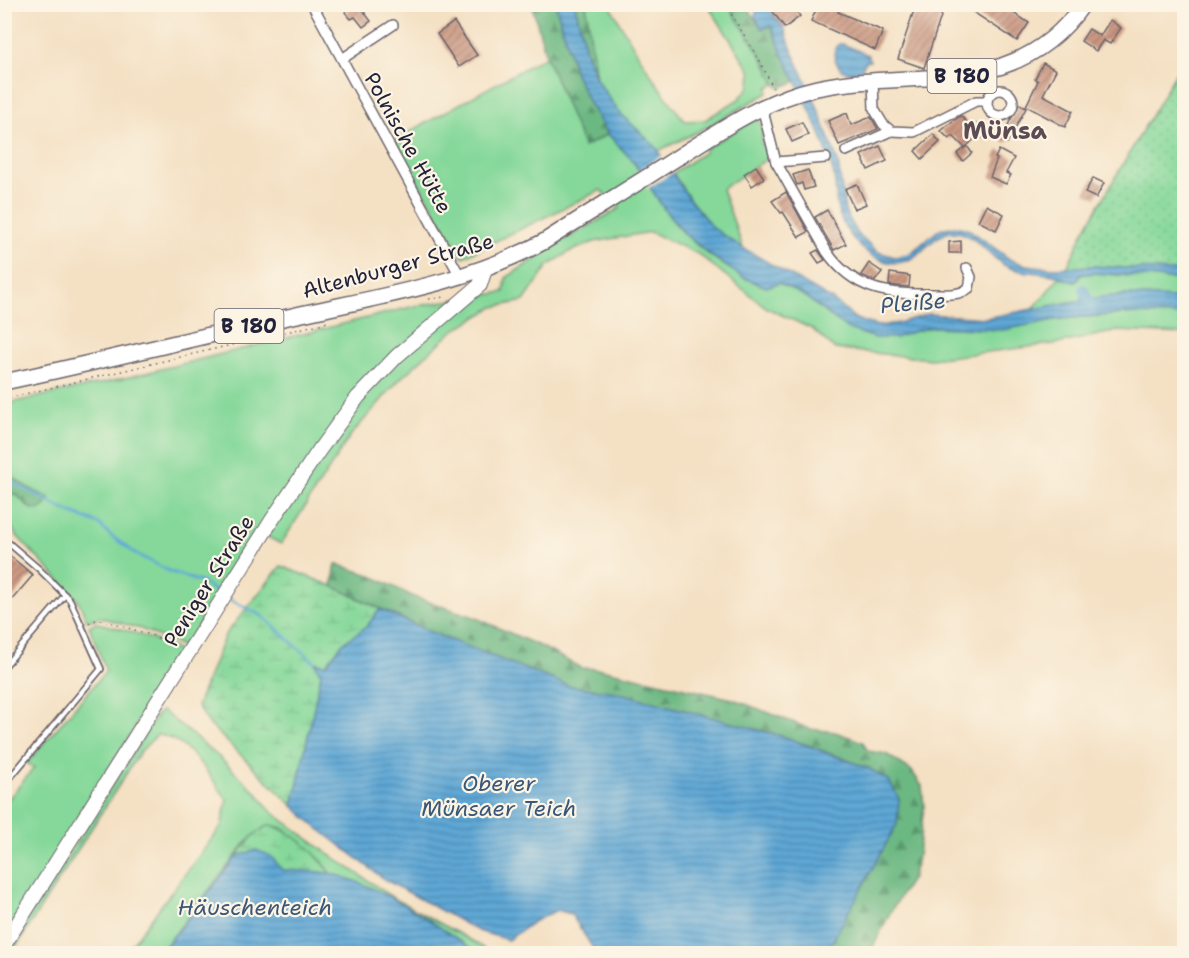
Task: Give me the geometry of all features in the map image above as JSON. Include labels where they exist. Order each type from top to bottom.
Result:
[{"type":"main road","name":"B 180","points":[[762,106],[796,93],[818,88],[873,81],[954,77],[992,70],[1042,46],[1066,26],[1083,4]]},
{"type":"main road","name":"Altenburger Straße","points":[[4,382],[485,269],[528,250],[762,106]]},
{"type":"street","name":"Polnische Hütte","points":[[312,4],[460,276]]},
{"type":"street","name":"Polnische Hütte","points":[[342,59],[393,25]]},
{"type":"street","points":[[992,70],[996,91]]},
{"type":"street","points":[[873,81],[874,109],[883,124],[891,131]]},
{"type":"street","points":[[996,91],[1005,91],[1011,97],[1013,105],[1009,113],[1001,116],[992,113],[987,102],[990,95],[996,91]]},
{"type":"street","points":[[846,151],[891,131],[914,132],[976,101],[987,102]]},
{"type":"street","points":[[762,106],[776,162],[836,266],[852,278],[875,290],[910,294],[962,294],[969,288],[971,277],[967,268]]},
{"type":"street","points":[[776,162],[826,158]]},
{"type":"street","name":"Peniger Straße","points":[[4,945],[272,520],[358,397],[397,356],[480,285],[485,269]]},
{"type":"lane","points":[[4,539],[70,600],[101,669],[4,785]]},
{"type":"lane","points":[[4,667],[65,595]]},
{"type":"path","points":[[725,4],[760,61],[779,99]]},
{"type":"path","points":[[424,300],[452,296],[464,299]]},
{"type":"path","points":[[4,399],[337,320]]},
{"type":"path","points":[[82,626],[98,619],[151,635],[190,652]]},
{"type":"green space","points":[[532,5],[556,5],[575,73],[589,103],[608,134],[584,147],[546,56]]},
{"type":"green space","points":[[575,5],[586,5],[596,79],[586,51]]},
{"type":"green space","points":[[586,5],[610,5],[644,65],[685,121],[705,120],[739,99],[750,86],[751,72],[708,5],[728,5],[764,60],[775,84],[768,87],[768,93],[658,151],[619,112],[596,79]]},
{"type":"green space","points":[[728,5],[747,5],[757,23],[766,27],[771,26],[797,81],[780,88],[775,84],[764,60]]},
{"type":"green space","points":[[546,56],[584,147],[608,134],[637,167],[674,222],[709,255],[737,273],[766,287],[779,283],[803,295],[827,314],[895,338],[932,327],[1032,324],[1059,319],[1123,314],[1184,315],[1184,334],[1117,331],[1061,343],[931,359],[835,349],[812,329],[767,308],[698,254],[650,232],[594,242],[569,252],[548,266],[524,301],[494,307],[453,331],[399,380],[350,436],[281,544],[260,533],[184,647],[141,629],[100,617],[87,621],[78,600],[16,535],[5,517],[5,494],[16,494],[30,508],[48,499],[19,482],[5,467],[4,404],[113,381],[415,306],[504,292],[506,278],[562,241],[620,208],[601,190],[463,257],[393,141]]},
{"type":"green space","points":[[1184,59],[1184,272],[1093,266],[1067,268],[1083,233]]},
{"type":"green space","points":[[756,119],[762,125],[762,145],[766,146],[770,157],[722,189],[743,248],[713,228],[690,200],[673,173],[705,152],[704,149]]},
{"type":"green space","points":[[1093,273],[1184,280],[1184,299],[1129,295],[1092,298],[1085,287],[1080,290],[1083,301],[1033,309],[1059,277],[1075,282],[1080,275]]},
{"type":"green space","points":[[4,467],[19,482],[49,498],[46,505],[39,510],[30,508],[16,494],[5,494]]},
{"type":"green space","points":[[336,564],[370,575],[414,597],[474,617],[544,648],[581,668],[601,669],[733,699],[810,729],[835,732],[863,742],[868,751],[886,754],[911,770],[922,786],[924,806],[918,856],[912,878],[891,911],[870,953],[826,953],[858,892],[899,799],[889,781],[870,769],[785,737],[616,692],[569,686],[435,634],[332,586]]},
{"type":"green space","points":[[281,566],[332,586],[380,609],[367,626],[343,643],[325,665],[315,663],[321,674],[293,806],[210,725],[197,706],[225,635]]},
{"type":"green space","points":[[96,623],[155,640],[181,654],[5,936],[5,803],[34,768],[27,763],[106,671],[89,626]]},
{"type":"green space","points":[[163,711],[219,757],[255,791],[271,811],[326,852],[394,898],[490,953],[478,953],[433,923],[370,888],[330,873],[322,861],[283,828],[270,825],[248,840],[160,953],[125,953],[221,827],[227,800],[206,770],[187,750],[178,742],[157,735],[140,752],[12,953],[6,954],[159,712]]},
{"type":"green space","points":[[270,825],[287,832],[304,844],[330,873],[282,870],[272,860],[257,853],[237,856],[255,834]]},
{"type":"water","points":[[556,5],[575,5],[586,51],[596,79],[619,112],[655,146],[690,200],[713,228],[833,300],[856,319],[878,326],[899,323],[928,314],[985,318],[1092,298],[1129,295],[1184,299],[1184,315],[1123,314],[1059,319],[1003,330],[932,327],[895,338],[876,338],[848,329],[803,295],[779,283],[766,287],[742,277],[685,234],[665,210],[633,161],[608,134],[589,103],[575,73]]},
{"type":"water","points":[[765,5],[784,28],[814,98],[838,162],[845,211],[858,234],[878,252],[895,257],[909,254],[940,229],[956,226],[970,230],[1011,260],[1026,265],[1053,268],[1093,266],[1184,272],[1184,280],[1093,273],[1080,275],[1075,282],[1053,275],[1016,270],[998,261],[970,237],[956,232],[938,237],[906,261],[896,263],[884,261],[869,254],[850,235],[842,220],[837,208],[834,177],[828,156],[810,110],[781,51],[773,29],[771,26],[762,29],[755,17],[757,8]]},
{"type":"water","points":[[839,44],[868,55],[870,61],[866,61],[861,70],[850,73],[842,70],[834,57]]},
{"type":"water","name":"Oberer Münsaer Teich","points":[[380,609],[435,634],[569,686],[616,692],[785,737],[870,769],[889,781],[899,799],[897,824],[826,953],[596,953],[571,914],[557,910],[533,922],[508,940],[478,931],[384,879],[315,826],[293,806],[321,674],[314,662],[326,665],[343,643],[367,626]]},
{"type":"water","name":"Häuschenteich","points":[[256,850],[271,856],[282,870],[327,873],[371,887],[408,907],[478,953],[160,953],[237,856]]},
{"type":"pier","points":[[664,154],[675,171],[647,189],[636,172]]},
{"type":"building","points":[[346,4],[358,4],[371,21],[363,27],[355,17],[351,19],[345,12],[350,8]]},
{"type":"building","points":[[767,4],[791,4],[800,16],[785,28]]},
{"type":"building","points":[[819,4],[841,4],[838,12],[883,31],[875,50],[811,21]]},
{"type":"building","points":[[916,4],[945,4],[924,68],[898,59]]},
{"type":"building","points":[[961,4],[1000,4],[1029,23],[1017,41]]},
{"type":"building","points":[[1110,20],[1121,28],[1110,44],[1103,40],[1096,51],[1081,41],[1089,29],[1100,36]]},
{"type":"building","points":[[454,22],[477,55],[459,67],[437,34]]},
{"type":"building","points":[[1043,63],[1056,70],[1043,95],[1073,111],[1065,127],[1026,106],[1038,81],[1035,79]]},
{"type":"building","points":[[1019,104],[1026,108],[1007,143],[1000,140]]},
{"type":"building","points":[[847,113],[851,125],[871,117],[878,129],[839,145],[828,121]]},
{"type":"building","points":[[961,116],[973,129],[977,124],[993,133],[988,141],[978,135],[965,148],[953,136],[949,139],[941,131]]},
{"type":"building","points":[[802,122],[808,135],[792,142],[786,129]]},
{"type":"building","points":[[933,134],[940,142],[922,159],[915,151]]},
{"type":"building","points":[[880,146],[887,161],[868,170],[861,155]]},
{"type":"building","points":[[967,146],[972,153],[963,161],[957,154]]},
{"type":"building","points":[[999,150],[1014,158],[1006,173],[1011,175],[1006,184],[990,177]]},
{"type":"building","points":[[756,166],[764,178],[752,186],[744,174]]},
{"type":"building","points":[[808,170],[814,187],[804,190],[802,183],[797,185],[793,175]]},
{"type":"building","points":[[1093,178],[1104,183],[1096,198],[1085,193]]},
{"type":"building","points":[[857,184],[866,204],[854,209],[845,189]]},
{"type":"building","points":[[786,192],[808,232],[799,237],[783,212],[781,213],[772,201]]},
{"type":"building","points":[[986,205],[1004,214],[996,230],[978,221]]},
{"type":"building","points":[[827,210],[846,244],[834,250],[815,217]]},
{"type":"building","points":[[961,241],[961,253],[949,253],[949,242]]},
{"type":"building","points":[[818,250],[825,260],[819,263],[812,253]]},
{"type":"building","points":[[869,263],[882,272],[875,281],[861,275]]},
{"type":"building","points":[[890,273],[910,276],[909,287],[889,285]]},
{"type":"building","points":[[4,551],[33,575],[4,609]]},
{"type":"waterway","points":[[1083,289],[1092,307]]},
{"type":"waterway","points":[[4,478],[65,510],[99,524],[136,554],[169,571],[203,583],[217,592]]},
{"type":"waterway","points":[[231,600],[262,616],[314,662]]},
{"type":"district","name":"Münsa","points":[[1005,131]]},
{"type":"water label","name":"Pleiße","points":[[913,303]]}]
